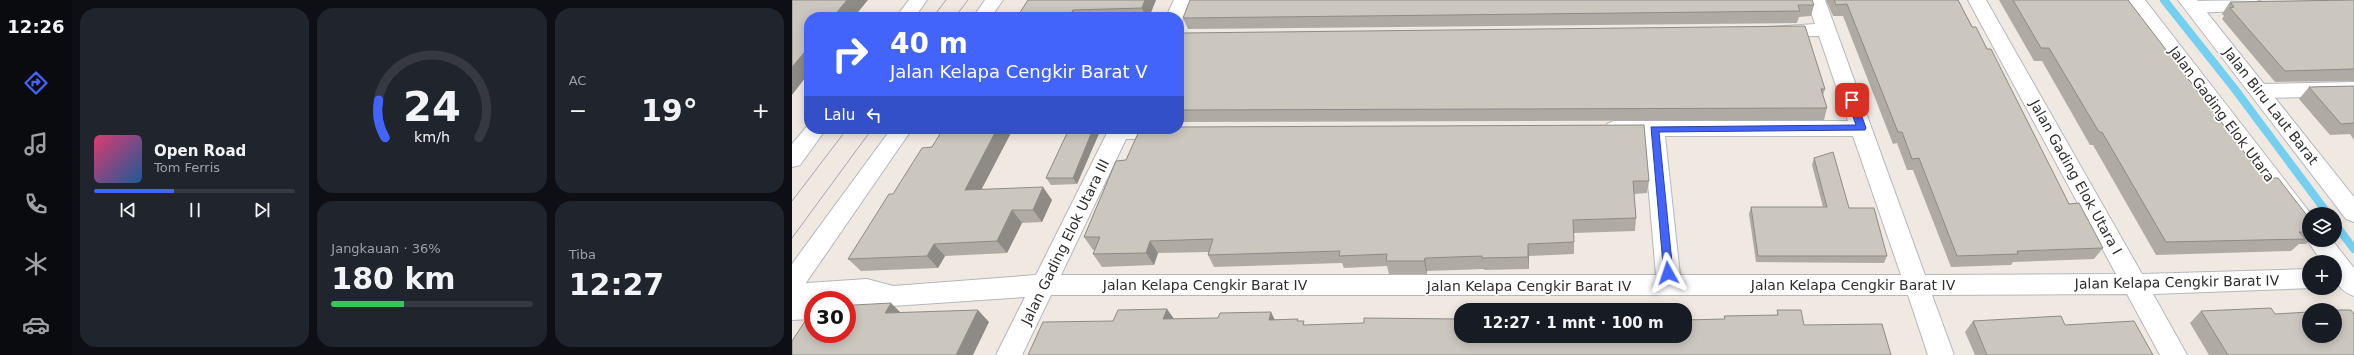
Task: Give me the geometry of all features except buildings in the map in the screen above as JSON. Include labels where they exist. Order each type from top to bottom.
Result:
[{"type":"street","points":[[909,12],[918,0]]},
{"type":"street","points":[[986,12],[994,0]]},
{"type":"street","points":[[1177,12],[1183,0]]},
{"type":"street","points":[[1816,0],[1918,285],[1941,355]]},
{"type":"street","name":"Jalan Gading Elok Utara I","points":[[1977,0],[2136,284],[2174,355]]},
{"type":"street","name":"Jalan Gading Elok Utara","points":[[2136,0],[2200,87],[2302,219]]},
{"type":"street","points":[[2190,4],[2270,6]]},
{"type":"street","name":"Jalan Biru Laut Barat","points":[[2190,4],[2350,203]]},
{"type":"street","points":[[1762,31],[1826,30]]},
{"type":"street","points":[[2260,91],[2354,90]]},
{"type":"street","points":[[1598,129],[1862,128]]},
{"type":"street","points":[[1654,129],[1669,286]]},
{"type":"street","points":[[1184,131],[1190,131]]},
{"type":"street","points":[[792,159],[812,134]]},
{"type":"street","points":[[792,283],[898,134]]},
{"type":"street","name":"Jalan Gading Elok Utara III","points":[[1009,355],[1117,134]]},
{"type":"street","points":[[2324,247],[2346,280]]},
{"type":"street","name":"Jalan Kelapa Cengkir Barat IV","points":[[856,306],[893,296],[1044,285],[1669,286],[2136,284],[2302,279]]},
{"type":"street","name":"Jalan Kelapa Cengkir Barat IV","points":[[792,294],[867,289],[893,296]]},
{"type":"street","points":[[792,309],[804,308]]},
{"type":"waterway","points":[[2164,0],[2234,88],[2323,207]]},
{"type":"waterway","points":[[2342,233],[2354,249]]},
{"type":"tram line","points":[[937,12],[946,0]]},
{"type":"tram line","points":[[959,12],[968,0]]},
{"type":"tram line","points":[[792,201],[843,134]]},
{"type":"tram line","points":[[792,238],[868,134]]},
{"type":"route","points":[[1668,273],[1654,129],[1862,128],[1852,100]]}]
